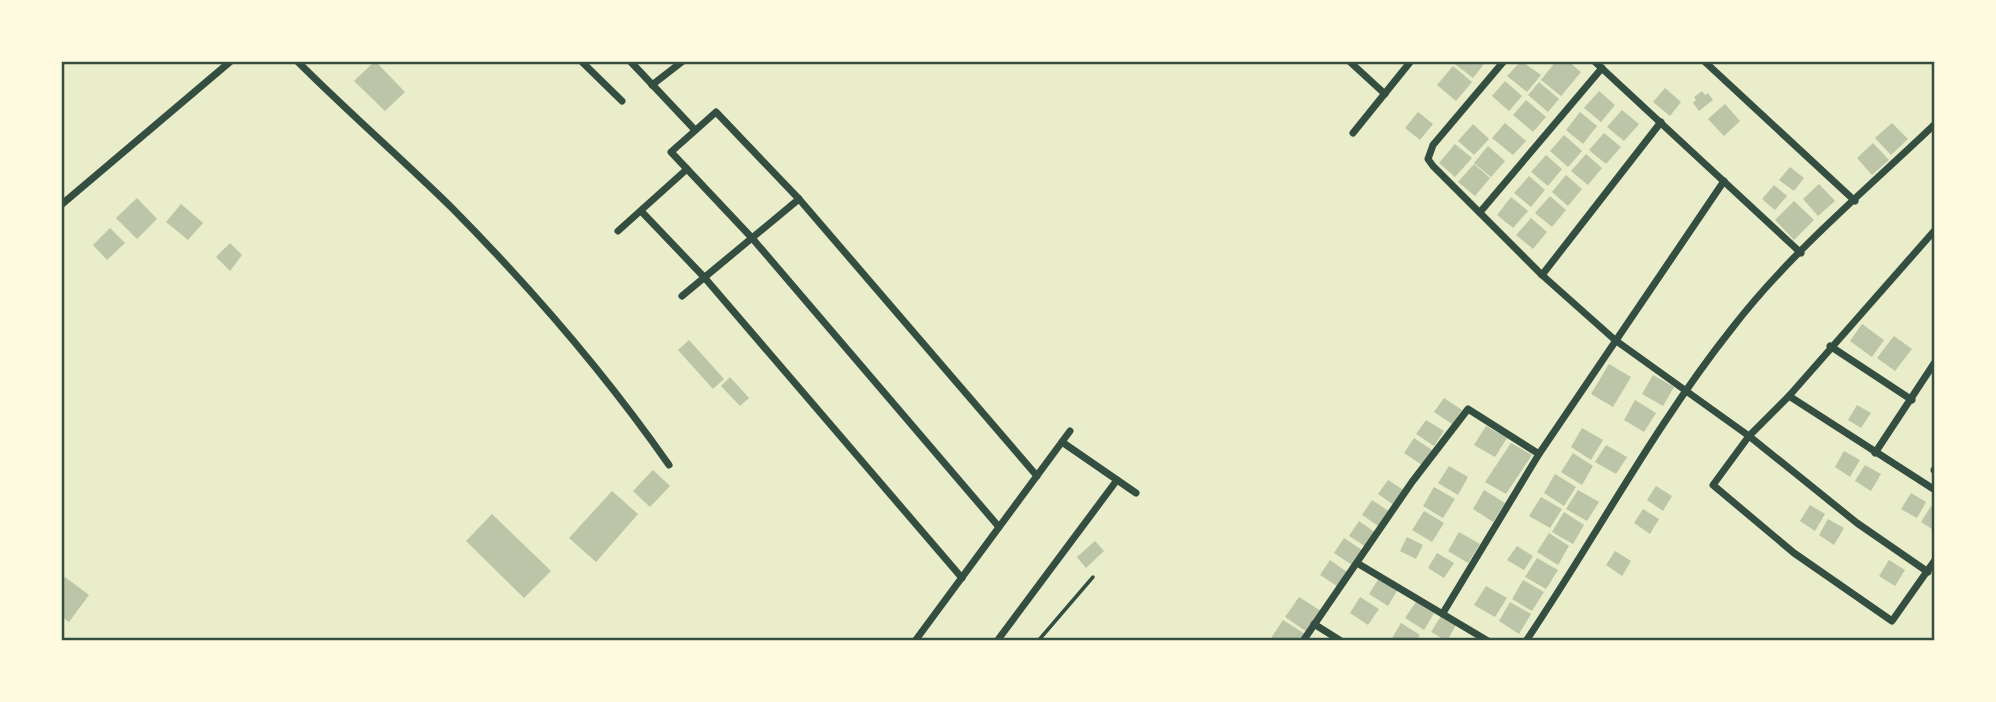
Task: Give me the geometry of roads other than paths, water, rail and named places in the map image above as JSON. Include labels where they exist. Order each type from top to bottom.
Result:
[{"type":"street","points":[[61,205],[231,61]]},
{"type":"street","points":[[297,61],[450,207],[543,304],[594,364],[669,465]]},
{"type":"street","points":[[581,61],[622,101]]},
{"type":"street","points":[[630,61],[695,130]]},
{"type":"street","points":[[652,85],[683,61]]},
{"type":"street","points":[[1349,61],[1385,94]]},
{"type":"street","points":[[1353,133],[1411,61]]},
{"type":"street","points":[[1504,61],[1433,145],[1429,159],[1542,275],[1615,340],[1749,436],[1857,523],[1928,572]]},
{"type":"street","points":[[1594,61],[1801,253]]},
{"type":"street","points":[[1704,61],[1855,201]]},
{"type":"street","points":[[1481,211],[1602,68]]},
{"type":"street","points":[[999,527],[752,238],[671,152],[716,112],[799,199],[1037,476]]},
{"type":"street","points":[[1542,275],[1661,122]]},
{"type":"street","points":[[1526,641],[1685,389],[1735,324],[1801,253],[1935,124]]},
{"type":"street","points":[[618,231],[687,169]]},
{"type":"street","points":[[1443,613],[1539,454],[1724,181]]},
{"type":"street","points":[[682,296],[799,199]]},
{"type":"street","points":[[640,211],[704,277],[962,578]]},
{"type":"street","points":[[1935,230],[1830,345],[1789,396],[1749,436],[1713,485],[1794,553],[1892,621],[1935,560]]},
{"type":"street","points":[[1830,345],[1912,400]]},
{"type":"street","points":[[1875,453],[1935,362]]},
{"type":"street","points":[[1789,396],[1935,490]]},
{"type":"street","points":[[1303,641],[1412,482],[1468,409],[1539,454]]},
{"type":"street","points":[[915,641],[1070,431]]},
{"type":"street","points":[[1062,442],[1136,493]]},
{"type":"street","points":[[996,641],[1117,480]]},
{"type":"street","points":[[1357,563],[1488,641]]},
{"type":"street","points":[[1314,624],[1341,641]]},
{"type":"lane","points":[[1038,641],[1093,577]]}]
